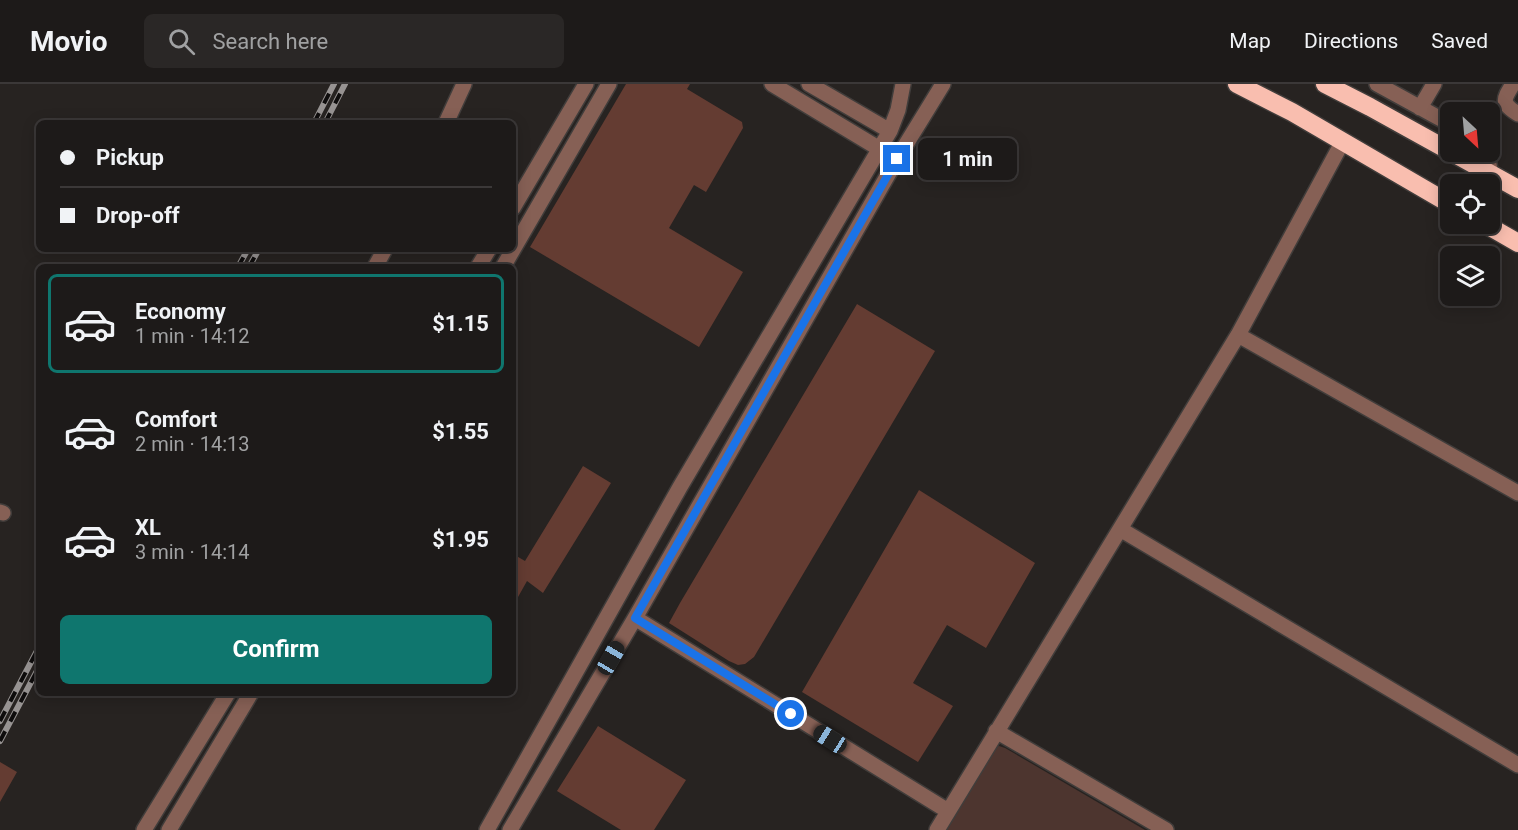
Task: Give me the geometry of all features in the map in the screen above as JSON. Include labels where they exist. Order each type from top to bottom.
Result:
[{"type":"highway","points":[[1237,84],[1292,112],[1440,198]]},
{"type":"highway","points":[[1325,84],[1491,174]]},
{"type":"highway","points":[[1500,179],[1518,189]]},
{"type":"highway","points":[[1500,233],[1518,243]]},
{"type":"street","points":[[447,120],[464,84]]},
{"type":"street","points":[[516,203],[586,84]]},
{"type":"street","points":[[516,245],[609,84]]},
{"type":"street","points":[[772,84],[897,159]]},
{"type":"street","points":[[809,84],[890,131]]},
{"type":"street","points":[[487,830],[680,487],[880,149],[898,110],[903,84]]},
{"type":"street","points":[[510,830],[635,618],[897,159],[943,84]]},
{"type":"street","points":[[1377,84],[1440,119]]},
{"type":"street","points":[[1420,108],[1434,84]]},
{"type":"street","points":[[1513,84],[1506,95],[1505,102],[1518,114]]},
{"type":"street","points":[[937,830],[1238,334],[1343,141]]},
{"type":"street","points":[[1488,162],[1491,174]]},
{"type":"street","points":[[1238,334],[1518,493]]},
{"type":"street","points":[[749,370],[771,381]]},
{"type":"street","points":[[680,487],[704,498]]},
{"type":"street","points":[[1120,529],[1518,765]]},
{"type":"street","points":[[635,618],[948,811]]},
{"type":"street","points":[[579,666],[600,678]]},
{"type":"street","points":[[144,830],[226,696]]},
{"type":"street","points":[[169,830],[248,696]]},
{"type":"street","points":[[996,731],[1166,830]]},
{"type":"shaded area","points":[[999,746],[1145,830],[943,830],[995,747]]},
{"type":"building","points":[[626,84],[690,84],[687,89],[742,122],[743,128],[706,192],[694,185],[669,228],[743,272],[699,347],[530,247]]},
{"type":"building","points":[[857,304],[935,351],[754,657],[745,664],[738,665],[669,623]]},
{"type":"building","points":[[583,466],[611,483],[543,593],[527,581],[516,601],[516,556],[525,561]]},
{"type":"building","points":[[919,490],[1035,563],[986,648],[947,625],[913,683],[953,706],[918,762],[802,692]]},
{"type":"building","points":[[598,726],[686,780],[654,830],[621,830],[557,791]]},
{"type":"building","points":[[0,762],[17,772],[0,802]]},
{"type":"railway","points":[[316,120],[334,84]]},
{"type":"railway","points":[[327,120],[345,84]]},
{"type":"railway","points":[[240,264],[246,252]]},
{"type":"railway","points":[[251,264],[257,252]]},
{"type":"railway","points":[[0,721],[36,653]]},
{"type":"railway","points":[[0,741],[36,673]]},
{"type":"route","points":[[791,714],[635,618],[897,159]]}]
